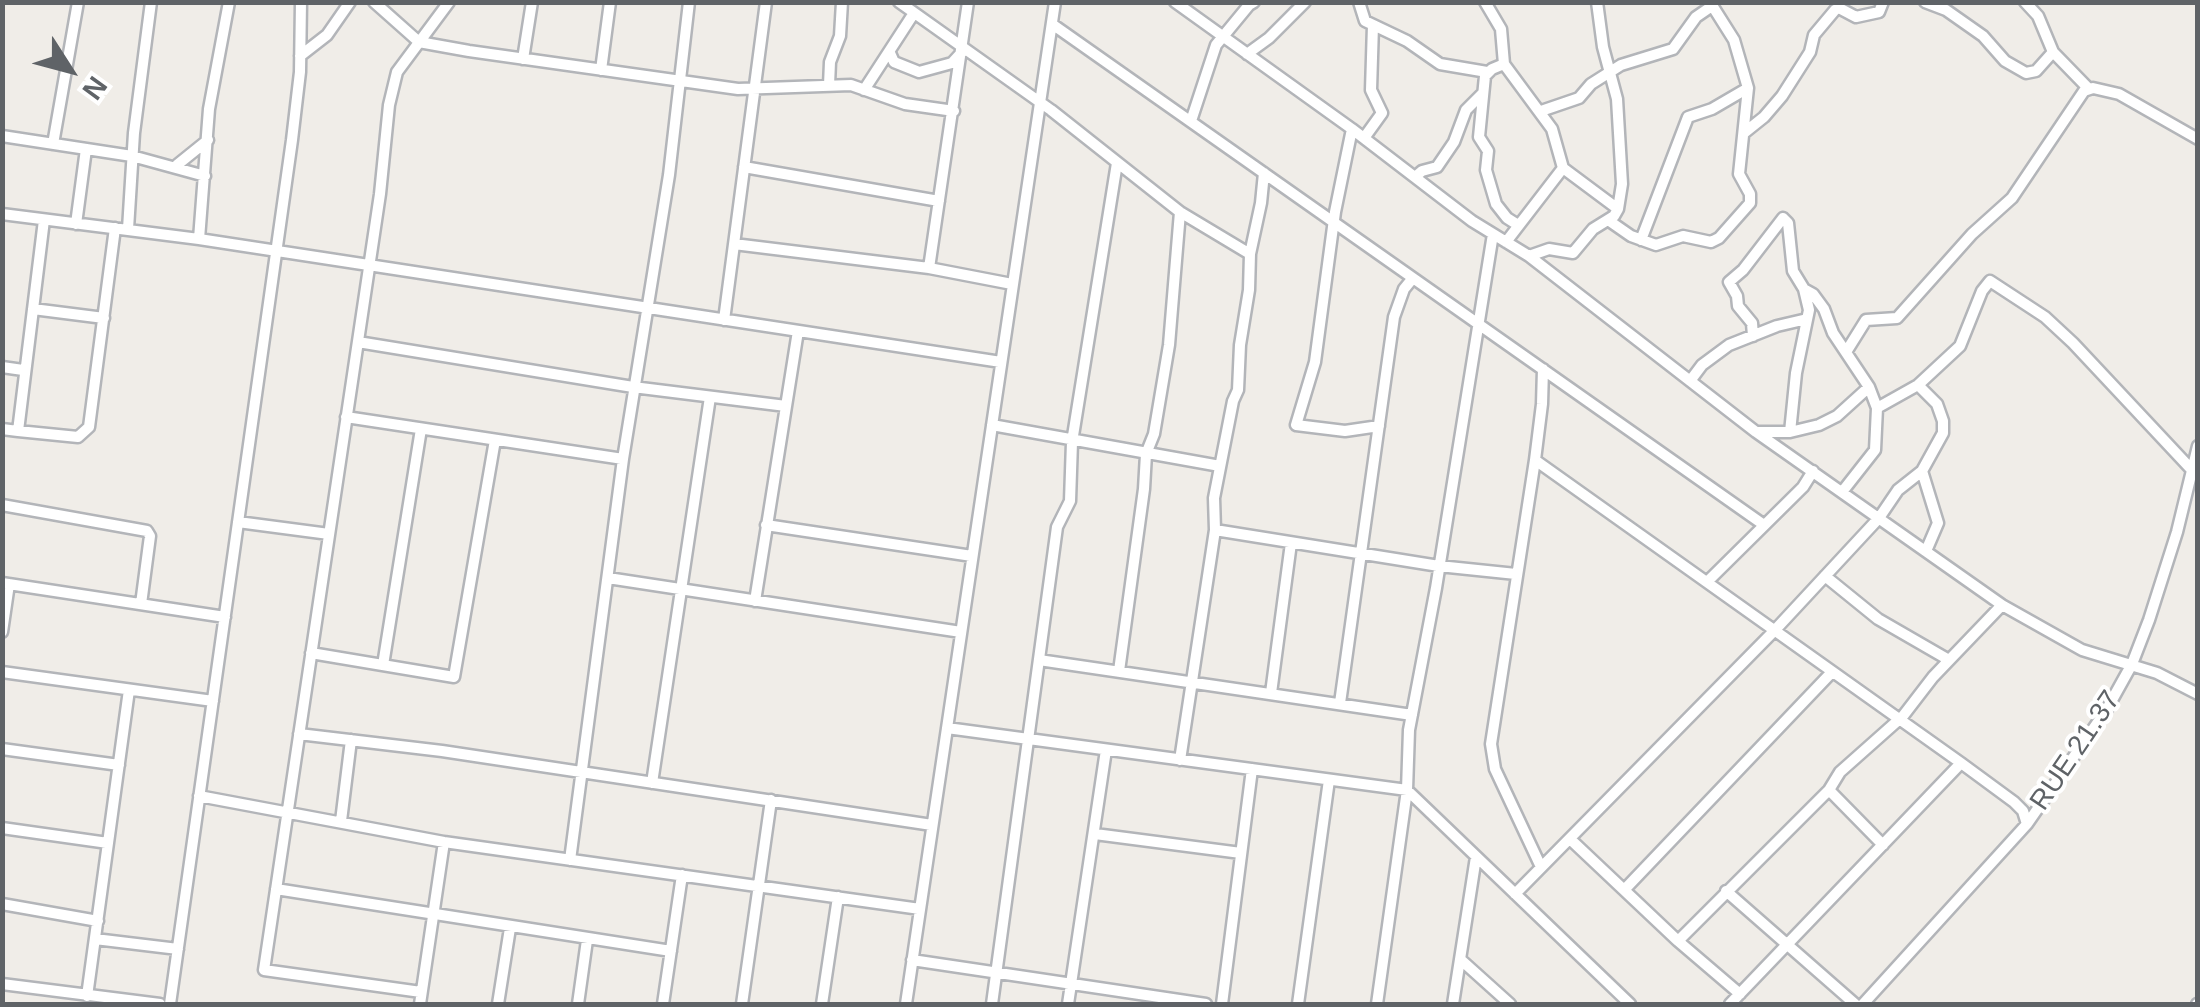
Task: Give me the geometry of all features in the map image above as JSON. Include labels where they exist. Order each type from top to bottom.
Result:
[{"type":"street","points":[[54,144],[78,2]]},
{"type":"street","points":[[128,229],[132,156],[151,2]]},
{"type":"street","points":[[199,239],[210,109],[228,2]]},
{"type":"street","points":[[170,1004],[276,250],[300,56],[301,2]]},
{"type":"street","points":[[300,56],[327,35],[350,2]]},
{"type":"street","points":[[374,2],[420,42],[755,89],[851,86],[905,104],[954,111]]},
{"type":"street","points":[[444,842],[420,998],[264,970],[369,266],[389,105],[397,72],[448,2]]},
{"type":"street","points":[[523,59],[532,2]]},
{"type":"street","points":[[601,70],[610,2]]},
{"type":"street","points":[[570,860],[622,458],[660,235],[689,2]]},
{"type":"street","points":[[724,320],[766,2]]},
{"type":"street","points":[[829,85],[830,62],[840,36],[842,2]]},
{"type":"street","points":[[899,2],[1041,104],[1180,212],[1250,254]]},
{"type":"street","points":[[929,268],[964,50],[968,2]]},
{"type":"street","points":[[906,1004],[1055,2]]},
{"type":"street","points":[[1175,2],[1493,234],[1529,256],[1756,432],[2002,605],[2082,650],[2132,664],[2198,694]]},
{"type":"street","points":[[1246,54],[1305,2]]},
{"type":"street","points":[[1359,2],[1363,19],[1440,64],[1487,72],[1504,64]]},
{"type":"street","points":[[1485,2],[1500,30],[1504,64],[1540,111],[1556,140],[1563,168],[1618,209]]},
{"type":"street","points":[[1529,256],[1549,249],[1574,253],[1593,229],[1618,209],[1622,184],[1616,99],[1596,2]]},
{"type":"street","points":[[1540,111],[1582,96],[1591,84],[1622,65],[1673,48],[1696,17],[1725,2]]},
{"type":"street","points":[[1743,133],[1782,96],[1810,52],[1814,35],[1831,14],[1839,8],[1856,17],[1879,12],[1882,2]]},
{"type":"street","points":[[1925,2],[1946,10],[1984,36],[2006,61],[2026,74],[2036,71],[2053,52]]},
{"type":"street","points":[[2025,2],[2038,16],[2053,52],[2088,89],[2119,94],[2198,139]]},
{"type":"street","points":[[1190,122],[1210,58],[1250,3]]},
{"type":"street","points":[[1608,220],[1656,245],[1682,236],[1711,242],[1719,238],[1752,198],[1739,174],[1748,88],[1738,50],[1714,8]]},
{"type":"street","points":[[864,90],[914,13]]},
{"type":"street","points":[[1052,24],[1764,525]]},
{"type":"street","points":[[1364,138],[1382,113],[1371,90],[1374,25]]},
{"type":"street","points":[[890,53],[894,62],[919,72],[952,63],[964,50]]},
{"type":"street","points":[[1487,72],[1479,137],[1488,151],[1487,174],[1498,208],[1518,225]]},
{"type":"street","points":[[1641,240],[1688,118],[1748,88]]},
{"type":"street","points":[[1846,352],[1866,320],[1898,318],[1972,234],[2012,198],[2078,98],[2088,89]]},
{"type":"street","points":[[1415,177],[1437,167],[1454,142],[1466,110],[1483,93]]},
{"type":"street","points":[[1352,129],[1335,212],[1310,385],[1296,425],[1345,431],[1379,426]]},
{"type":"street","points":[[2,136],[132,156],[177,165],[206,176]]},
{"type":"street","points":[[177,165],[208,140]]},
{"type":"street","points":[[76,224],[86,149]]},
{"type":"street","points":[[992,1004],[1057,527],[1070,501],[1072,442],[1117,163]]},
{"type":"street","points":[[744,167],[939,201]]},
{"type":"street","points":[[1506,242],[1563,168]]},
{"type":"street","points":[[1180,760],[1215,530],[1214,498],[1232,401],[1238,390],[1240,345],[1250,290],[1250,254],[1264,173]]},
{"type":"street","points":[[1119,672],[1146,454],[1154,434],[1170,346],[1180,212]]},
{"type":"street","points":[[2,214],[276,250],[1001,362]]},
{"type":"street","points":[[1753,336],[1752,323],[1738,306],[1728,282],[1743,270],[1782,218],[1788,223],[1794,271],[1808,302],[1790,432]]},
{"type":"street","points":[[18,431],[44,220]]},
{"type":"street","points":[[2,429],[78,437],[89,428],[115,228]]},
{"type":"street","points":[[1376,1004],[1406,790],[1412,714],[1493,234]]},
{"type":"street","points":[[734,244],[929,268],[1012,284]]},
{"type":"street","points":[[1340,703],[1394,317],[1404,288],[1414,278]]},
{"type":"street","points":[[1878,408],[1918,386],[1960,346],[1982,291],[1990,281],[2021,299],[2059,330],[2192,470]]},
{"type":"street","points":[[1804,289],[1824,309],[1832,333],[1869,387],[1878,408],[1876,450],[1842,492]]},
{"type":"street","points":[[33,309],[104,318]]},
{"type":"street","points":[[1690,381],[1702,365],[1730,345],[1808,319]]},
{"type":"street","points":[[755,600],[798,331]]},
{"type":"street","points":[[358,342],[634,387],[786,406]]},
{"type":"street","points":[[2,367],[23,370]]},
{"type":"street","points":[[1542,369],[1535,460],[1491,744],[1495,768],[1542,868]]},
{"type":"street","points":[[1514,894],[1775,630],[1879,518],[1898,490],[1922,471],[1943,433],[1943,421],[1936,404],[1918,386]]},
{"type":"street","points":[[1756,432],[1806,430],[1836,416],[1869,387]]},
{"type":"street","points":[[652,783],[710,397]]},
{"type":"street","points":[[346,418],[622,458]]},
{"type":"street","points":[[992,424],[1072,442],[1220,466]]},
{"type":"street","points":[[383,665],[421,429]]},
{"type":"street","points":[[311,653],[454,677],[495,440]]},
{"type":"street","name":"RUE 21.37","points":[[1863,1004],[2027,824],[2080,752],[2132,664],[2177,532],[2198,446]]},
{"type":"street","points":[[1535,460],[1961,762],[2014,802],[2023,811],[2027,824]]},
{"type":"street","points":[[1707,582],[1803,487],[1813,471]]},
{"type":"street","points":[[1922,471],[1938,523],[1926,551]]},
{"type":"street","points":[[2,506],[147,531],[150,536],[140,604]]},
{"type":"street","points":[[238,522],[329,534]]},
{"type":"street","points":[[766,525],[972,556]]},
{"type":"street","points":[[1215,530],[1439,566],[1516,574]]},
{"type":"street","points":[[1271,693],[1291,543]]},
{"type":"street","points":[[1825,576],[1878,620],[1949,660]]},
{"type":"street","points":[[608,578],[961,632]]},
{"type":"street","points":[[2,632],[6,584],[225,617]]},
{"type":"street","points":[[1678,941],[1829,790],[1840,772],[1899,720],[2002,605]]},
{"type":"street","points":[[1039,660],[1412,714]]},
{"type":"street","points":[[2,672],[213,701]]},
{"type":"street","points":[[1625,889],[1832,672]]},
{"type":"street","points":[[88,996],[129,690]]},
{"type":"street","points":[[947,728],[1406,790],[1630,1004]]},
{"type":"street","points":[[299,734],[932,825]]},
{"type":"street","points":[[341,821],[351,740]]},
{"type":"street","points":[[2,750],[119,765]]},
{"type":"street","points":[[1068,1004],[1106,750]]},
{"type":"street","points":[[1730,1004],[1961,762]]},
{"type":"street","points":[[1222,1004],[1252,769]]},
{"type":"street","points":[[1298,1004],[1329,780]]},
{"type":"street","points":[[1829,790],[1884,845]]},
{"type":"street","points":[[200,796],[444,842],[920,908]]},
{"type":"street","points":[[742,1004],[771,800]]},
{"type":"street","points":[[2,828],[108,843]]},
{"type":"street","points":[[1095,834],[1241,853]]},
{"type":"street","points":[[1570,839],[1740,994]]},
{"type":"street","points":[[1453,1004],[1476,857]]},
{"type":"street","points":[[663,1004],[682,875]]},
{"type":"street","points":[[276,889],[671,951]]},
{"type":"street","points":[[1726,890],[1855,1004]]},
{"type":"street","points":[[822,1004],[838,897]]},
{"type":"street","points":[[2,904],[98,920]]},
{"type":"street","points":[[498,1004],[510,928]]},
{"type":"street","points":[[95,938],[178,950]]},
{"type":"street","points":[[578,1004],[588,940]]},
{"type":"street","points":[[1460,958],[1510,1004]]},
{"type":"street","points":[[912,960],[1071,983],[1148,1000],[1206,1004]]},
{"type":"street","points":[[2,984],[160,1004]]}]
